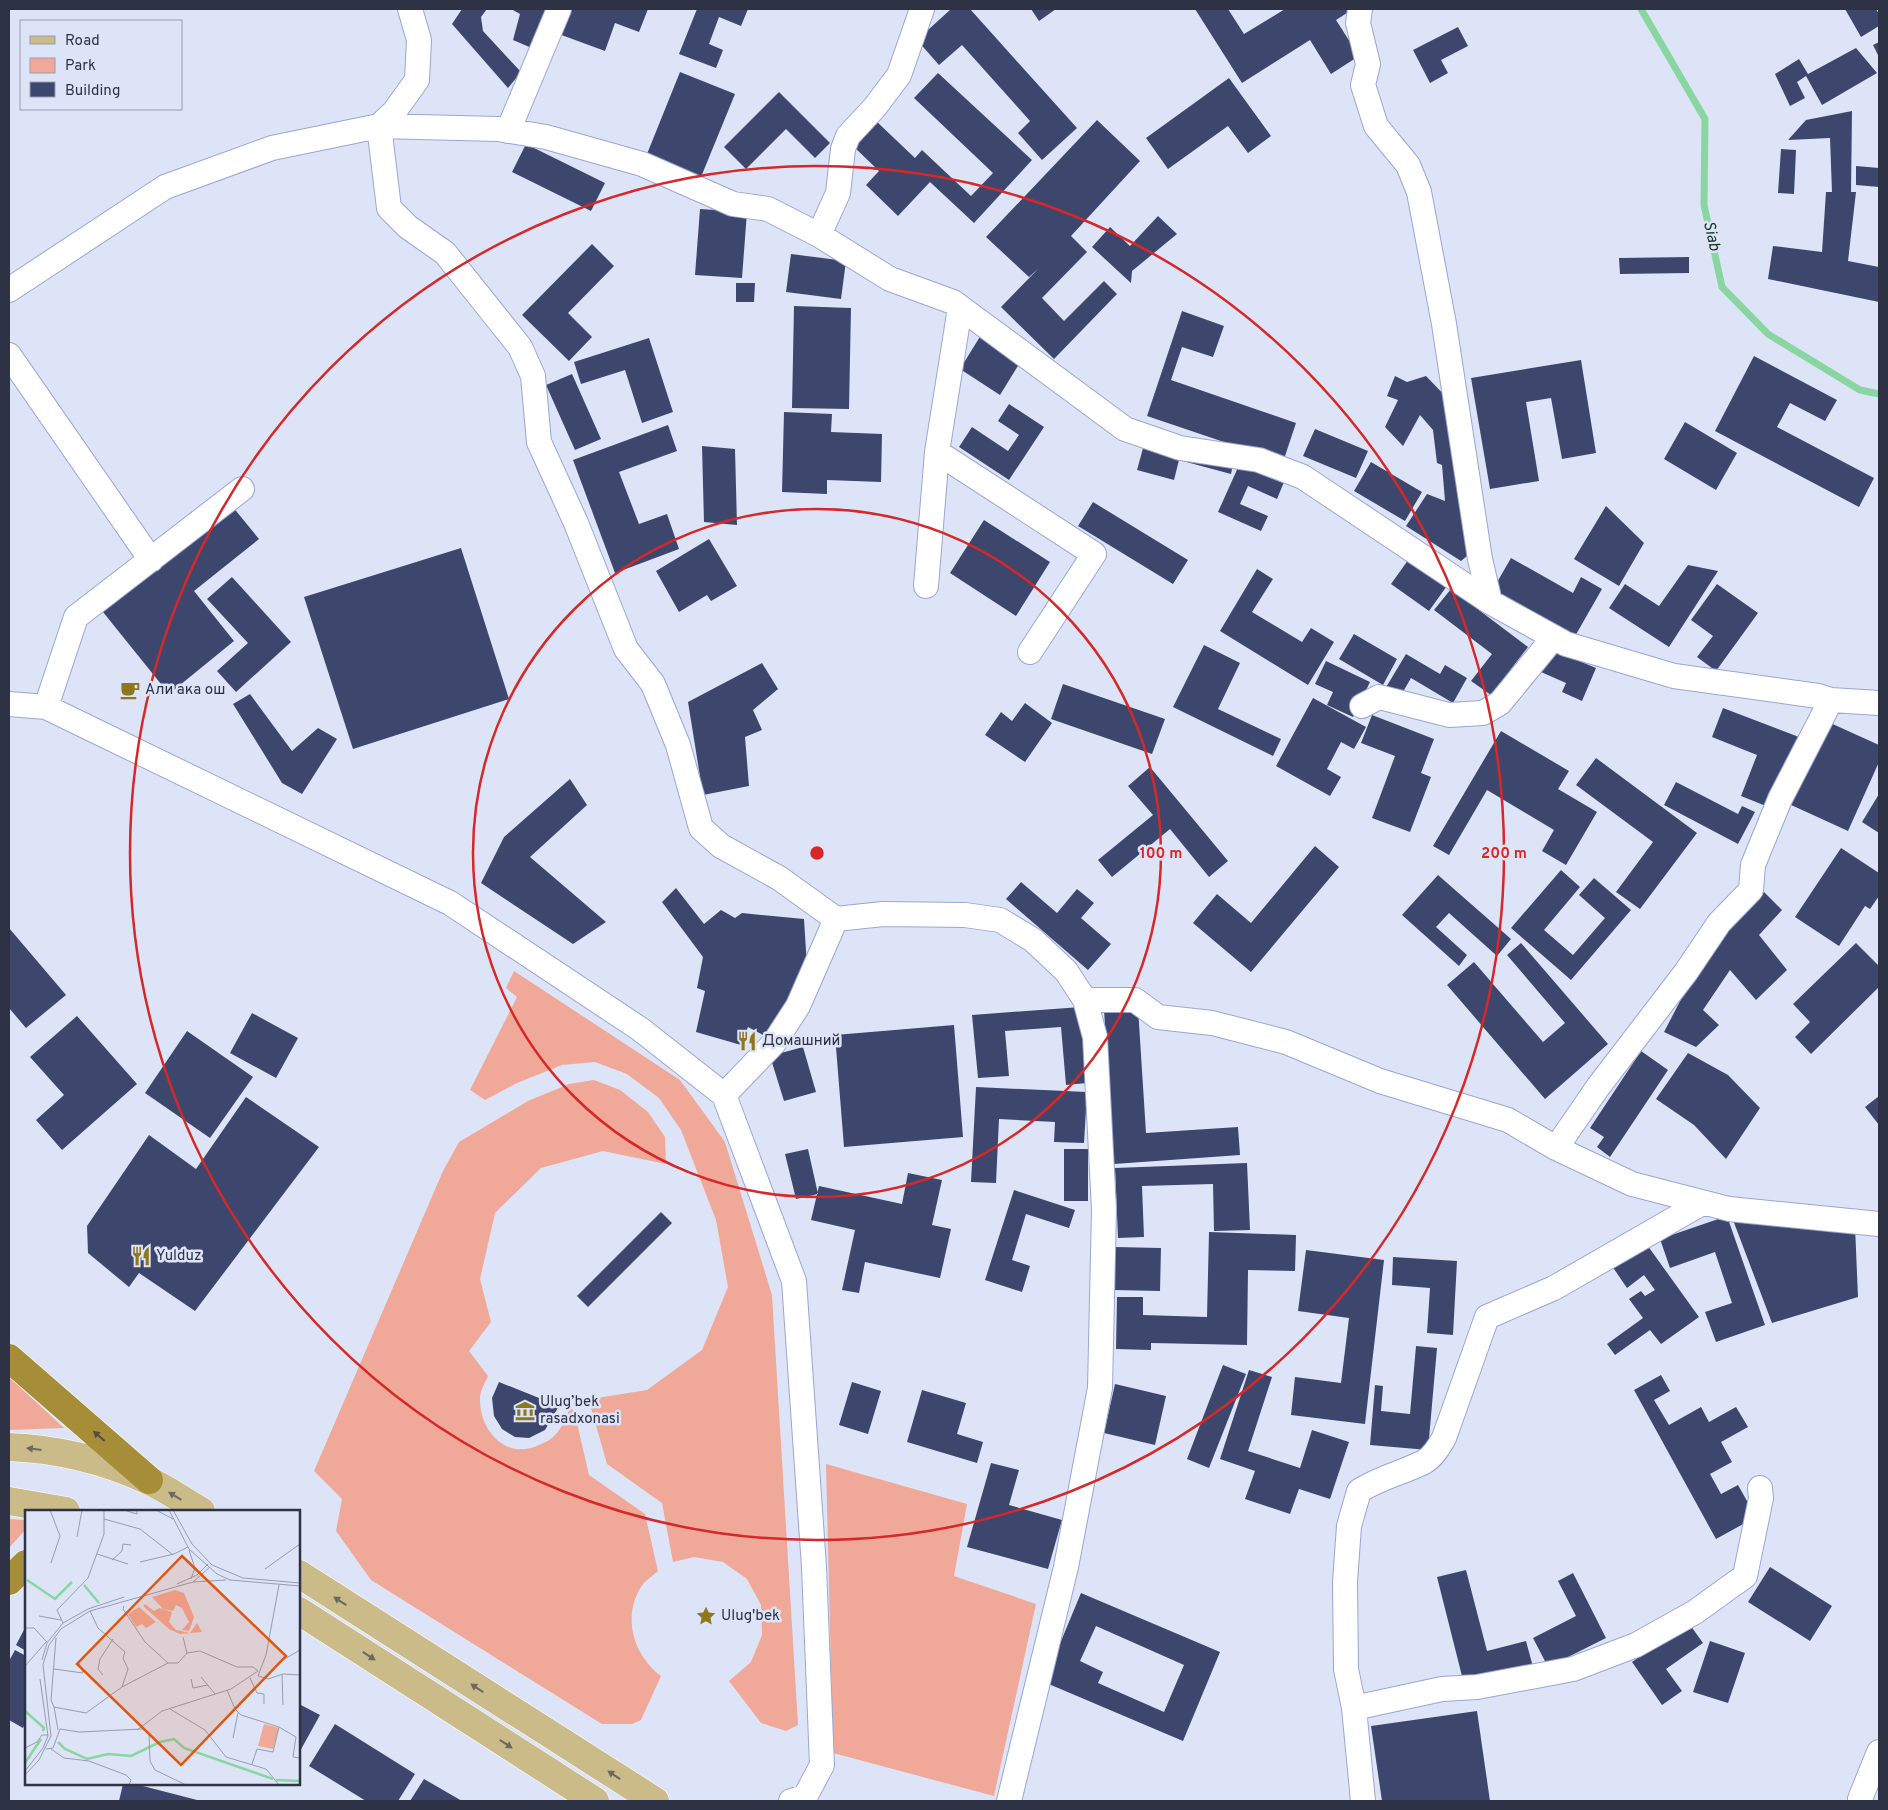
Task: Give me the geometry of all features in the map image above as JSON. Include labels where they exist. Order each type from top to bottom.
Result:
[{"type":"highway","points":[[9,1358],[148,1480]]},
{"type":"highway","points":[[9,1581],[25,1565]]},
{"type":"main road","points":[[9,1447],[70,1454],[148,1480],[199,1510]]},
{"type":"main road","points":[[9,1501],[60,1510]]},
{"type":"main road","points":[[300,1575],[656,1801]]},
{"type":"main road","points":[[300,1612],[595,1801]]},
{"type":"street","points":[[379,126],[394,112],[417,80],[419,40],[410,9]]},
{"type":"street","points":[[508,131],[559,9]]},
{"type":"street","points":[[819,235],[838,193],[843,149],[848,136],[875,107],[899,76],[922,9]]},
{"type":"street","points":[[1360,9],[1358,23],[1368,64],[1363,85],[1376,126],[1408,165],[1419,192],[1444,324],[1480,559],[1490,602]]},
{"type":"street","points":[[379,126],[389,208],[408,227],[445,253],[520,347],[533,376],[539,442],[576,523],[626,649],[653,684],[678,745],[701,828],[721,846],[779,878],[836,919],[883,914],[965,915],[1000,920],[1033,940],[1066,971],[1085,1000],[1095,1037],[1104,1209],[1100,1388],[1066,1567],[1009,1801]]},
{"type":"street","points":[[9,290],[165,186],[272,148],[379,126],[508,131],[546,137],[642,164],[733,204],[768,209],[819,235],[890,279],[953,302],[1125,429],[1180,448],[1258,460],[1303,477],[1490,602],[1566,644],[1674,676],[1818,696],[1831,700],[1879,703]]},
{"type":"street","points":[[926,586],[937,452],[960,308]]},
{"type":"street","points":[[9,355],[151,560]]},
{"type":"street","points":[[937,452],[1094,554],[1030,652]]},
{"type":"street","points":[[46,707],[76,617],[242,489]]},
{"type":"street","points":[[1362,706],[1379,696],[1449,715],[1483,713],[1500,703],[1554,637]]},
{"type":"street","points":[[1556,1148],[1598,1087],[1686,972],[1719,923],[1751,890],[1753,865],[1774,815],[1831,700]]},
{"type":"street","points":[[9,704],[46,707],[450,903],[640,1030],[724,1095],[794,1281],[814,1567],[822,1765],[805,1796],[791,1801]]},
{"type":"street","points":[[724,1095],[774,1043],[798,1006],[836,919]]},
{"type":"street","points":[[1085,1000],[1135,1000],[1158,1017],[1212,1023],[1286,1042],[1380,1080],[1508,1120],[1556,1148],[1632,1184],[1729,1209],[1879,1224]]},
{"type":"street","points":[[1363,1801],[1354,1708],[1346,1669],[1345,1582],[1350,1526],[1359,1491],[1377,1479],[1425,1461],[1436,1451],[1444,1438],[1487,1317],[1554,1288],[1702,1203]]},
{"type":"street","points":[[1354,1708],[1442,1689],[1477,1687],[1572,1669],[1636,1645],[1695,1612],[1745,1576],[1761,1498],[1760,1488]]},
{"type":"street","points":[[1860,1799],[1879,1752]]},
{"type":"green space","points":[[514,971],[680,1080],[725,1142],[772,1295],[798,1725],[786,1731],[761,1723],[729,1681],[751,1662],[762,1635],[761,1605],[747,1579],[723,1562],[694,1557],[673,1562],[662,1503],[607,1464],[591,1408],[597,1398],[647,1390],[702,1350],[728,1287],[716,1220],[681,1130],[659,1098],[627,1074],[595,1062],[562,1065],[517,1083],[485,1100],[470,1090],[517,997],[506,988]]},
{"type":"green space","points":[[594,1080],[620,1090],[648,1112],[665,1137],[666,1164],[603,1151],[541,1168],[495,1213],[480,1279],[491,1322],[469,1351],[488,1376],[480,1395],[481,1410],[484,1421],[497,1440],[506,1446],[516,1449],[527,1449],[539,1445],[549,1440],[558,1432],[570,1408],[574,1410],[589,1475],[645,1514],[658,1571],[646,1580],[636,1596],[633,1608],[633,1634],[643,1657],[661,1676],[641,1720],[632,1724],[602,1724],[371,1580],[336,1531],[342,1499],[314,1471],[443,1171],[459,1142],[528,1101],[569,1084]]},
{"type":"green space","points":[[9,1377],[64,1428],[9,1430]]},
{"type":"green space","points":[[826,1464],[967,1504],[954,1576],[1036,1604],[994,1796],[833,1753]]},
{"type":"green space","points":[[9,1519],[25,1520],[25,1530],[9,1548]]},
{"type":"building","points":[[462,9],[487,9],[481,17],[483,31],[521,72],[508,88],[452,24]]},
{"type":"building","points":[[511,9],[550,9],[534,49],[513,40],[520,14]]},
{"type":"building","points":[[564,9],[648,9],[639,32],[615,23],[605,51],[556,33]]},
{"type":"building","points":[[697,9],[748,9],[741,26],[719,17],[709,44],[723,50],[716,68],[679,54]]},
{"type":"building","points":[[951,9],[970,9],[1077,128],[1042,160],[1018,133],[1030,121],[962,45],[939,65],[917,40]]},
{"type":"building","points":[[1031,9],[1056,9],[1039,21]]},
{"type":"building","points":[[1195,9],[1228,9],[1244,34],[1285,9],[1349,9],[1350,11],[1336,20],[1359,56],[1331,74],[1310,40],[1242,83]]},
{"type":"building","points":[[1845,9],[1876,9],[1879,14],[1879,26],[1861,37]]},
{"type":"building","points":[[1458,27],[1468,46],[1441,60],[1448,73],[1430,83],[1413,50]]},
{"type":"building","points":[[1879,42],[1879,57],[1873,45]]},
{"type":"building","points":[[1856,48],[1877,73],[1822,105],[1806,76],[1797,82],[1805,98],[1790,106],[1775,74],[1799,59],[1808,74]]},
{"type":"building","points":[[680,72],[735,94],[701,177],[647,154]]},
{"type":"building","points":[[938,73],[1032,160],[974,223],[930,182],[898,216],[866,185],[879,171],[852,145],[875,120],[915,158],[922,150],[971,196],[993,173],[914,98]]},
{"type":"building","points":[[1229,78],[1271,136],[1248,153],[1228,126],[1168,169],[1146,138]]},
{"type":"building","points":[[779,92],[830,143],[815,158],[786,129],[746,169],[724,147]]},
{"type":"building","points":[[1852,111],[1851,192],[1856,192],[1848,261],[1879,267],[1879,302],[1768,279],[1773,246],[1822,252],[1826,192],[1832,192],[1830,138],[1788,140],[1806,120]]},
{"type":"building","points":[[1097,120],[1140,161],[1071,236],[1087,252],[1042,298],[1064,321],[1104,281],[1117,294],[1054,359],[1001,307],[1038,269],[1029,277],[986,237]]},
{"type":"building","points":[[526,144],[605,183],[591,211],[512,172]]},
{"type":"building","points":[[1781,149],[1796,150],[1794,194],[1778,193]]},
{"type":"building","points":[[1856,166],[1879,168],[1879,187],[1856,185]]},
{"type":"building","points":[[700,209],[747,212],[742,278],[695,275]]},
{"type":"building","points":[[1158,216],[1177,234],[1132,271],[1131,283],[1092,247],[1110,227],[1130,246]]},
{"type":"building","points":[[592,244],[614,266],[568,313],[592,337],[569,361],[522,315]]},
{"type":"building","points":[[791,254],[846,261],[841,299],[786,292]]},
{"type":"building","points":[[1689,257],[1689,273],[1620,274],[1619,258]]},
{"type":"building","points":[[736,283],[755,283],[754,302],[736,302]]},
{"type":"building","points":[[794,306],[851,308],[849,409],[792,408]]},
{"type":"building","points":[[1182,311],[1224,326],[1213,357],[1182,347],[1171,380],[1296,423],[1283,462],[1147,416]]},
{"type":"building","points":[[981,335],[1021,361],[1000,395],[960,369]]},
{"type":"building","points":[[649,338],[673,412],[642,423],[625,370],[581,384],[574,362]]},
{"type":"building","points":[[1754,356],[1837,400],[1825,421],[1790,403],[1777,427],[1874,478],[1859,507],[1715,431]]},
{"type":"building","points":[[1581,360],[1596,453],[1562,459],[1551,398],[1526,402],[1539,481],[1490,489],[1471,378]]},
{"type":"building","points":[[572,374],[601,439],[575,450],[546,385]]},
{"type":"building","points":[[1395,376],[1407,382],[1426,376],[1454,405],[1473,551],[1461,561],[1406,526],[1427,494],[1445,501],[1442,465],[1437,463],[1433,430],[1420,415],[1403,446],[1385,427],[1398,400],[1387,396]]},
{"type":"building","points":[[1009,404],[1044,427],[1009,480],[959,447],[972,427],[1008,451],[1019,435],[998,421]]},
{"type":"building","points":[[784,412],[832,414],[831,432],[882,434],[881,482],[827,480],[827,494],[782,492]]},
{"type":"building","points":[[1685,422],[1737,453],[1716,490],[1664,459]]},
{"type":"building","points":[[668,425],[677,451],[619,472],[639,524],[667,514],[679,549],[615,573],[573,460]]},
{"type":"building","points":[[1315,429],[1368,451],[1356,478],[1303,456]]},
{"type":"building","points":[[1145,441],[1233,464],[1231,474],[1179,460],[1174,480],[1137,470]]},
{"type":"building","points":[[702,446],[735,449],[737,525],[704,522]]},
{"type":"building","points":[[1371,462],[1422,492],[1405,521],[1354,491]]},
{"type":"building","points":[[1240,463],[1284,482],[1277,499],[1248,486],[1240,504],[1268,516],[1261,531],[1218,512]]},
{"type":"building","points":[[1093,502],[1188,560],[1173,584],[1078,526]]},
{"type":"building","points":[[232,506],[259,539],[194,591],[234,641],[169,694],[103,612]]},
{"type":"building","points":[[1606,506],[1644,543],[1619,586],[1574,559]]},
{"type":"building","points":[[984,520],[1050,562],[1016,616],[950,573]]},
{"type":"building","points":[[709,539],[737,586],[711,601],[707,595],[679,612],[656,571]]},
{"type":"building","points":[[461,548],[509,699],[353,749],[304,597]]},
{"type":"building","points":[[1411,556],[1449,583],[1429,611],[1391,584]]},
{"type":"building","points":[[1511,558],[1573,593],[1581,577],[1602,589],[1574,638],[1492,591]]},
{"type":"building","points":[[1688,565],[1718,571],[1669,647],[1609,608],[1625,584],[1659,606]]},
{"type":"building","points":[[1257,569],[1273,579],[1252,612],[1302,642],[1311,628],[1334,642],[1308,685],[1220,631]]},
{"type":"building","points":[[232,577],[291,642],[236,692],[217,671],[248,643],[207,599]]},
{"type":"building","points":[[1717,584],[1758,613],[1716,671],[1697,657],[1713,636],[1691,620]]},
{"type":"building","points":[[1451,589],[1528,647],[1491,695],[1471,681],[1492,654],[1434,610]]},
{"type":"building","points":[[1354,634],[1397,659],[1383,685],[1339,659]]},
{"type":"building","points":[[1204,645],[1240,663],[1218,709],[1281,739],[1273,756],[1173,707]]},
{"type":"building","points":[[1550,649],[1596,668],[1582,701],[1562,692],[1566,683],[1541,672]]},
{"type":"building","points":[[1406,654],[1440,674],[1445,665],[1467,678],[1453,703],[1411,678],[1400,697],[1385,689]]},
{"type":"building","points":[[1326,661],[1370,682],[1353,717],[1327,705],[1333,692],[1315,684]]},
{"type":"building","points":[[762,663],[778,689],[753,710],[762,730],[745,737],[749,786],[703,795],[688,702]]},
{"type":"building","points":[[1063,684],[1165,719],[1152,754],[1051,719]]},
{"type":"building","points":[[250,694],[292,751],[318,728],[337,739],[302,794],[282,783],[233,704]]},
{"type":"building","points":[[1313,698],[1366,727],[1354,749],[1341,742],[1327,769],[1341,777],[1330,796],[1276,766]]},
{"type":"building","points":[[1025,703],[1052,723],[1025,762],[985,735],[1001,712],[1012,721]]},
{"type":"building","points":[[1723,708],[1799,737],[1771,808],[1741,796],[1757,755],[1712,737]]},
{"type":"building","points":[[1372,715],[1434,739],[1421,773],[1431,777],[1410,832],[1372,818],[1395,756],[1361,743]]},
{"type":"building","points":[[1826,721],[1879,745],[1879,762],[1848,831],[1789,804]]},
{"type":"building","points":[[1501,731],[1569,771],[1558,789],[1597,812],[1566,865],[1542,851],[1554,830],[1487,790],[1449,855],[1433,846]]},
{"type":"building","points":[[1596,758],[1697,833],[1640,909],[1616,892],[1653,842],[1576,785]]},
{"type":"building","points":[[1150,767],[1228,861],[1209,877],[1170,829],[1112,877],[1098,860],[1153,815],[1128,786]]},
{"type":"building","points":[[570,779],[587,805],[530,857],[606,922],[573,944],[481,883],[504,837]]},
{"type":"building","points":[[1676,782],[1738,814],[1742,806],[1755,812],[1738,844],[1664,805]]},
{"type":"building","points":[[1879,794],[1879,833],[1862,822]]},
{"type":"building","points":[[1315,846],[1339,867],[1251,972],[1193,923],[1217,894],[1251,923]]},
{"type":"building","points":[[1841,848],[1879,873],[1879,896],[1870,909],[1865,906],[1839,946],[1795,917]]},
{"type":"building","points":[[1561,870],[1580,887],[1544,930],[1573,955],[1605,918],[1579,895],[1594,878],[1631,910],[1571,980],[1511,928]]},
{"type":"building","points":[[1438,875],[1511,939],[1497,956],[1449,913],[1436,927],[1467,955],[1459,966],[1402,915]]},
{"type":"building","points":[[1021,882],[1057,913],[1077,889],[1094,903],[1081,918],[1111,944],[1088,970],[1006,899]]},
{"type":"building","points":[[676,888],[704,924],[721,910],[735,918],[742,913],[804,919],[807,967],[765,1036],[748,1027],[741,1045],[696,1032],[705,991],[697,988],[703,957],[662,902]]},
{"type":"building","points":[[1764,892],[1782,910],[1759,935],[1787,970],[1756,1000],[1730,970],[1703,1010],[1719,1025],[1696,1047],[1664,1032],[1715,934]]},
{"type":"building","points":[[9,928],[66,995],[26,1028],[9,1008]]},
{"type":"building","points":[[1521,943],[1608,1044],[1545,1099],[1447,985],[1474,962],[1543,1042],[1565,1023],[1507,955]]},
{"type":"building","points":[[1856,943],[1879,966],[1879,987],[1811,1054],[1795,1037],[1810,1022],[1793,1004]]},
{"type":"building","points":[[1081,1007],[1087,1083],[1066,1085],[1061,1027],[1005,1031],[1009,1076],[978,1078],[972,1015]]},
{"type":"building","points":[[1138,1008],[1146,1133],[1238,1127],[1240,1155],[1114,1164],[1104,1010]]},
{"type":"building","points":[[252,1013],[298,1038],[276,1078],[230,1053]]},
{"type":"building","points":[[77,1016],[137,1084],[62,1150],[36,1120],[64,1095],[30,1057]]},
{"type":"building","points":[[954,1025],[963,1137],[844,1147],[835,1035]]},
{"type":"building","points":[[187,1031],[253,1077],[210,1138],[145,1093]]},
{"type":"building","points":[[803,1047],[816,1092],[784,1101],[770,1056]]},
{"type":"building","points":[[1641,1051],[1668,1070],[1610,1157],[1597,1147],[1604,1137],[1590,1128]]},
{"type":"building","points":[[1688,1053],[1728,1075],[1760,1108],[1726,1159],[1694,1125],[1656,1099]]},
{"type":"building","points":[[976,1087],[1087,1092],[1084,1143],[1054,1142],[1055,1122],[999,1119],[996,1183],[971,1182]]},
{"type":"building","points":[[1879,1096],[1879,1125],[1865,1107]]},
{"type":"building","points":[[246,1097],[319,1147],[195,1311],[139,1273],[129,1287],[88,1253],[87,1226],[149,1135],[196,1169]]},
{"type":"building","points":[[808,1149],[818,1194],[796,1199],[785,1154]]},
{"type":"building","points":[[1064,1149],[1088,1149],[1088,1201],[1064,1201]]},
{"type":"building","points":[[1247,1163],[1250,1230],[1214,1231],[1213,1184],[1142,1186],[1144,1237],[1118,1238],[1115,1168]]},
{"type":"building","points":[[908,1173],[942,1180],[932,1225],[951,1229],[940,1278],[865,1262],[859,1293],[842,1290],[855,1230],[811,1220],[819,1186],[902,1204]]},
{"type":"building","points":[[1014,1190],[1075,1210],[1069,1228],[1026,1214],[1012,1260],[1030,1266],[1022,1292],[985,1280]]},
{"type":"building","points":[[661,1212],[672,1223],[588,1307],[577,1296]]},
{"type":"building","points":[[1727,1216],[1765,1325],[1716,1342],[1705,1312],[1732,1303],[1715,1252],[1670,1268],[1660,1239]]},
{"type":"building","points":[[1733,1220],[1855,1226],[1858,1297],[1772,1323]]},
{"type":"building","points":[[1209,1232],[1296,1235],[1295,1271],[1248,1270],[1247,1345],[1151,1343],[1151,1350],[1116,1349],[1117,1297],[1143,1297],[1143,1315],[1207,1317]]},
{"type":"building","points":[[1645,1242],[1699,1317],[1661,1344],[1650,1330],[1615,1355],[1607,1344],[1643,1318],[1629,1299],[1641,1291],[1645,1296],[1655,1290],[1644,1275],[1627,1288],[1612,1266]]},
{"type":"building","points":[[1115,1247],[1161,1248],[1160,1291],[1114,1290]]},
{"type":"building","points":[[1306,1250],[1384,1260],[1365,1424],[1291,1415],[1295,1377],[1341,1383],[1349,1318],[1298,1311]]},
{"type":"building","points":[[1393,1257],[1457,1261],[1453,1335],[1427,1333],[1430,1288],[1392,1285]]},
{"type":"building","points":[[1416,1346],[1437,1348],[1428,1450],[1370,1445],[1375,1385],[1383,1386],[1381,1411],[1410,1414]]},
{"type":"building","points":[[1223,1365],[1246,1374],[1209,1468],[1187,1459]]},
{"type":"building","points":[[1249,1370],[1272,1377],[1248,1451],[1300,1468],[1312,1430],[1349,1442],[1330,1499],[1299,1489],[1290,1514],[1245,1499],[1255,1471],[1220,1459]]},
{"type":"building","points":[[1661,1375],[1670,1391],[1654,1400],[1669,1425],[1701,1407],[1709,1422],[1736,1407],[1748,1427],[1721,1442],[1732,1462],[1710,1474],[1721,1494],[1738,1485],[1756,1517],[1716,1539],[1634,1390]]},
{"type":"building","name":"Ulug’bek rasadxonasi","points":[[499,1382],[559,1406],[545,1430],[529,1438],[515,1437],[502,1429],[494,1416],[492,1398]]},
{"type":"building","points":[[852,1382],[881,1391],[868,1434],[839,1425]]},
{"type":"building","points":[[1115,1384],[1166,1396],[1155,1445],[1104,1433]]},
{"type":"building","points":[[922,1390],[966,1403],[957,1434],[983,1442],[977,1463],[907,1442]]},
{"type":"building","points":[[991,1463],[1019,1470],[1009,1505],[1062,1520],[1048,1569],[967,1547]]},
{"type":"building","points":[[1770,1567],[1832,1606],[1810,1641],[1748,1602]]},
{"type":"building","points":[[1466,1570],[1487,1651],[1526,1641],[1533,1667],[1464,1684],[1437,1577]]},
{"type":"building","points":[[1573,1573],[1606,1638],[1548,1667],[1533,1638],[1576,1616],[1558,1581]]},
{"type":"building","points":[[1081,1593],[1220,1652],[1183,1741],[1044,1682]],"holes":[[[1096,1626],[1184,1665],[1164,1712],[1098,1683],[1103,1672],[1080,1661]]]},
{"type":"building","points":[[1688,1622],[1703,1643],[1666,1669],[1682,1691],[1662,1705],[1632,1662]]},
{"type":"building","points":[[25,1628],[25,1650],[16,1645]]},
{"type":"building","points":[[1710,1641],[1745,1653],[1728,1703],[1693,1692]]},
{"type":"building","points":[[15,1650],[25,1655],[25,1723],[23,1728],[9,1720],[9,1661]]},
{"type":"building","points":[[300,1705],[320,1715],[300,1751]]},
{"type":"building","points":[[1477,1711],[1490,1801],[1382,1801],[1371,1726]]},
{"type":"building","points":[[335,1724],[415,1774],[398,1801],[366,1801],[309,1766]]},
{"type":"building","points":[[424,1779],[462,1801],[410,1801]]},
{"type":"building","points":[[123,1785],[139,1785],[201,1801],[119,1801]]},
{"type":"waterway","name":"Siab","points":[[1641,9],[1705,119],[1704,205],[1722,287],[1768,334],[1860,390],[1879,394]]},
{"type":"place","name":"Али ака ош","points":[[130,690]]},
{"type":"place","name":"Домашний","points":[[747,1041]]},
{"type":"place","name":"Yulduz","points":[[141,1256]]},
{"type":"place","name":"Ulug’bek rasadxonasi","points":[[525,1411]]},
{"type":"place","name":"Ulug'bek","points":[[706,1616]]}]
